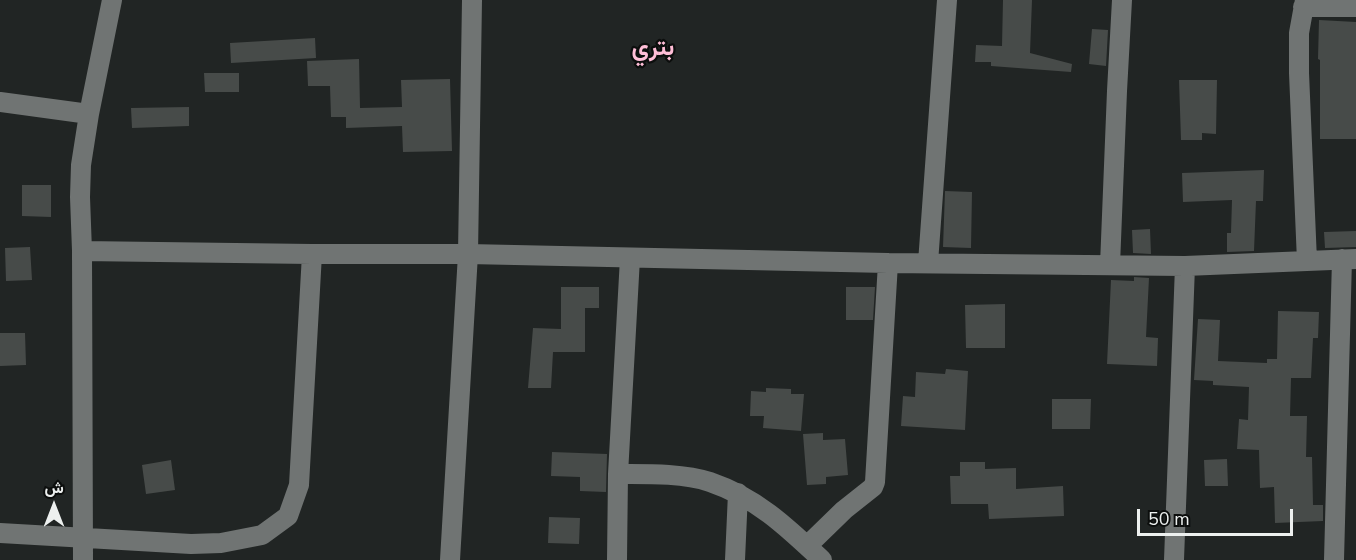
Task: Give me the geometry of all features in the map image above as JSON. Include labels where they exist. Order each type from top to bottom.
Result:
[{"type":"street","points":[[82,560],[81,165],[112,0]]},
{"type":"street","points":[[450,560],[466,306],[472,0]]},
{"type":"street","points":[[928,263],[947,0]]},
{"type":"street","points":[[1110,265],[1122,0]]},
{"type":"street","points":[[1307,261],[1299,73],[1299,33],[1304,4],[1356,7]]},
{"type":"street","points":[[0,102],[89,114]]},
{"type":"street","points":[[82,251],[468,254],[888,263],[1185,266],[1349,259],[1334,560]]},
{"type":"street","points":[[0,533],[191,544],[221,543],[262,535],[288,516],[299,485],[312,254]]},
{"type":"street","points":[[617,560],[618,474],[630,258]]},
{"type":"street","points":[[807,546],[844,510],[873,487],[875,482],[888,263]]},
{"type":"street","points":[[1174,560],[1185,266]]},
{"type":"street","points":[[618,474],[681,476],[708,481],[738,493],[779,520],[822,560]]},
{"type":"street","points":[[735,560],[738,493]]},
{"type":"building","points":[[1003,0],[1032,0],[1030,53],[1072,64],[1071,72],[991,66],[991,62],[975,62],[976,45],[1002,46]]},
{"type":"building","points":[[1319,20],[1356,22],[1356,139],[1320,139]]},
{"type":"building","points":[[1092,29],[1108,30],[1106,66],[1089,64]]},
{"type":"building","points":[[315,38],[316,58],[231,63],[230,43]]},
{"type":"building","points":[[359,59],[360,108],[402,107],[401,80],[450,79],[452,151],[403,152],[402,126],[346,128],[346,117],[331,117],[330,86],[308,86],[307,61]]},
{"type":"building","points":[[204,73],[239,73],[239,92],[205,92]]},
{"type":"building","points":[[1179,80],[1217,80],[1216,134],[1202,133],[1202,140],[1181,140]]},
{"type":"building","points":[[189,107],[189,126],[132,128],[131,108]]},
{"type":"building","points":[[1264,170],[1263,201],[1256,201],[1254,251],[1227,252],[1227,233],[1231,233],[1232,200],[1183,202],[1182,173]]},
{"type":"building","points":[[22,185],[51,185],[51,217],[22,216]]},
{"type":"building","points":[[945,191],[972,192],[971,248],[943,247]]},
{"type":"building","points":[[1150,229],[1151,254],[1133,253],[1132,230]]},
{"type":"building","points":[[1356,231],[1356,247],[1325,248],[1324,232]]},
{"type":"building","points":[[30,247],[32,280],[6,281],[5,248]]},
{"type":"building","points":[[1134,277],[1149,278],[1146,337],[1158,338],[1157,366],[1107,364],[1111,280],[1134,281]]},
{"type":"building","points":[[561,287],[599,287],[599,308],[585,308],[585,352],[553,352],[551,388],[528,388],[533,328],[561,329]]},
{"type":"building","points":[[846,287],[875,287],[873,320],[846,320]]},
{"type":"building","points":[[1005,304],[1005,348],[966,348],[965,305]]},
{"type":"building","points":[[1278,311],[1319,312],[1318,338],[1313,338],[1311,378],[1291,378],[1290,416],[1307,416],[1306,457],[1312,457],[1313,505],[1323,505],[1323,521],[1275,523],[1274,487],[1260,488],[1259,450],[1237,449],[1239,419],[1248,420],[1249,387],[1213,385],[1213,381],[1194,380],[1198,319],[1220,320],[1218,361],[1267,363],[1267,359],[1277,359]]},
{"type":"building","points":[[0,333],[25,333],[26,365],[0,366]]},
{"type":"building","points":[[946,369],[968,371],[965,430],[901,426],[903,396],[915,397],[916,372],[945,374]]},
{"type":"building","points":[[766,388],[791,389],[791,394],[804,394],[801,431],[763,428],[764,416],[750,416],[751,391],[766,392]]},
{"type":"building","points":[[1052,399],[1091,399],[1090,429],[1052,429]]},
{"type":"building","points":[[823,433],[823,440],[845,439],[848,475],[826,477],[826,484],[807,485],[803,434]]},
{"type":"building","points":[[552,452],[607,454],[606,492],[580,491],[580,477],[551,476]]},
{"type":"building","points":[[1227,459],[1228,486],[1205,486],[1204,460]]},
{"type":"building","points":[[171,460],[175,490],[146,494],[142,465]]},
{"type":"building","points":[[960,462],[985,462],[985,469],[1016,468],[1016,489],[1063,486],[1064,516],[989,519],[988,504],[951,504],[950,476],[960,476]]},
{"type":"building","points":[[549,517],[580,518],[579,544],[548,543]]},
{"type":"district","name":"بتري","points":[[653,49]]}]
